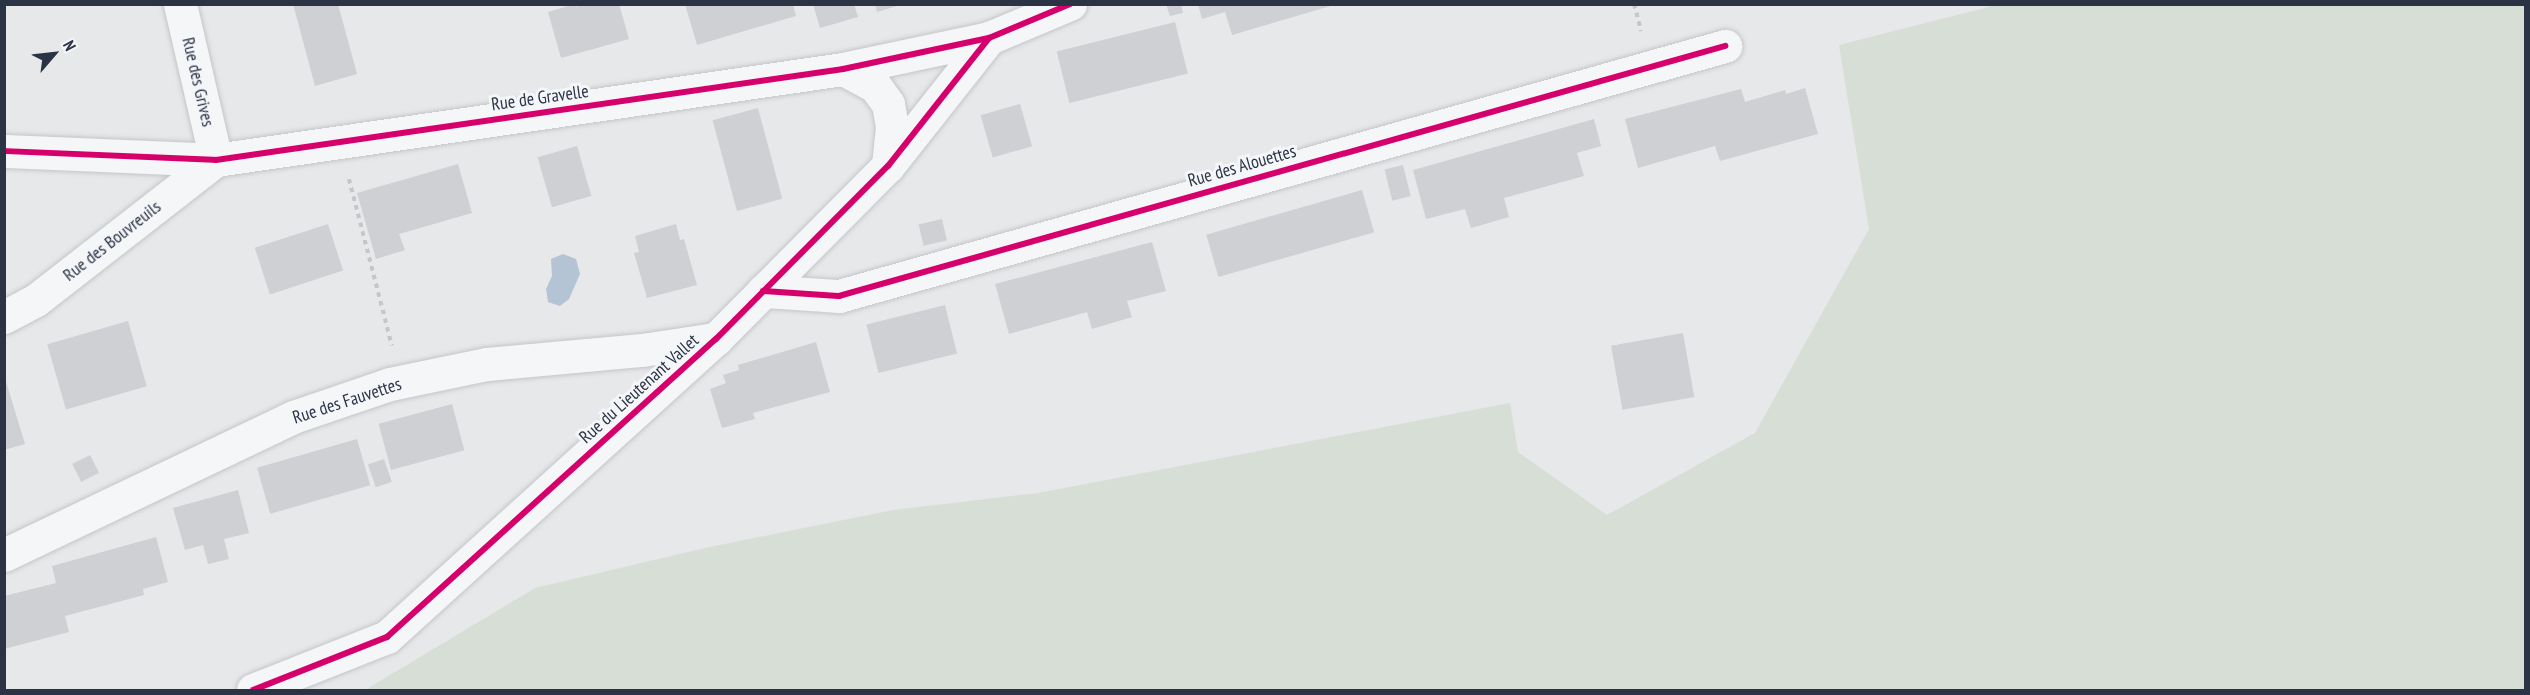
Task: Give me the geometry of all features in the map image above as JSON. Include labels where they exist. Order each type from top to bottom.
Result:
[{"type":"street","name":"Rue des Grives","points":[[180,4],[216,160]]},
{"type":"street","name":"Rue de Gravelle","points":[[4,151],[216,160],[340,143],[843,69],[989,38],[1070,4]]},
{"type":"street","name":"Rue du Lieutenant Vallet","points":[[253,690],[387,637],[716,339],[888,166],[989,38]]},
{"type":"street","name":"Rue des Alouettes","points":[[763,291],[839,296],[1725,46]]},
{"type":"street","points":[[843,69],[875,86],[888,104],[892,128],[888,166]]},
{"type":"street","name":"Rue des Bouvreuils","points":[[4,317],[36,300],[216,160]]},
{"type":"street","name":"Rue des Fauvettes","points":[[4,555],[293,417],[401,382],[487,363],[642,350],[716,339]]},
{"type":"path","points":[[340,143],[401,382]]},
{"type":"shaded area","points":[[2000,4],[2525,5],[2525,690],[365,690],[535,588],[705,548],[893,510],[1038,493],[1510,403],[1518,452],[1607,515],[1755,433],[1869,229],[1839,45]]},
{"type":"water","points":[[563,254],[576,259],[580,274],[569,299],[560,306],[548,302],[546,289],[552,276],[551,259]]},
{"type":"building","points":[[293,4],[338,4],[357,74],[315,86]]},
{"type":"building","points":[[575,4],[576,7],[582,4],[619,4],[629,39],[561,58],[548,12]]},
{"type":"building","points":[[685,4],[793,4],[796,16],[697,45]]},
{"type":"building","points":[[813,4],[854,4],[858,17],[820,28]]},
{"type":"building","points":[[875,4],[900,4],[900,5],[877,12]]},
{"type":"building","points":[[1166,4],[1181,4],[1183,13],[1170,16]]},
{"type":"building","points":[[1198,4],[1334,5],[1232,35],[1225,12],[1202,19]]},
{"type":"building","points":[[1175,22],[1188,73],[1069,103],[1057,52]]},
{"type":"building","points":[[1805,88],[1818,134],[1720,161],[1715,146],[1638,168],[1625,119],[1741,89],[1745,102],[1785,90],[1786,94]]},
{"type":"building","points":[[1020,104],[1032,146],[993,158],[981,115]]},
{"type":"building","points":[[758,108],[782,199],[737,211],[713,120]]},
{"type":"building","points":[[1594,119],[1601,146],[1577,153],[1584,176],[1504,198],[1509,217],[1471,228],[1465,209],[1426,219],[1413,170]]},
{"type":"building","points":[[577,146],[591,196],[552,207],[538,157]]},
{"type":"building","points":[[458,164],[472,213],[399,234],[405,250],[376,259],[357,193]]},
{"type":"building","points":[[1403,165],[1411,196],[1392,201],[1385,170]]},
{"type":"building","points":[[1362,190],[1374,232],[1218,277],[1206,235]]},
{"type":"building","points":[[942,219],[947,240],[924,246],[919,224]]},
{"type":"building","points":[[328,224],[343,271],[270,294],[255,248]]},
{"type":"building","points":[[676,224],[680,240],[684,239],[697,285],[647,298],[634,253],[639,252],[635,236]]},
{"type":"building","points":[[1152,242],[1166,291],[1127,301],[1132,317],[1092,329],[1087,312],[1009,334],[995,284]]},
{"type":"building","points":[[945,305],[957,354],[879,373],[866,325]]},
{"type":"building","points":[[128,321],[147,386],[66,410],[47,344]]},
{"type":"building","points":[[1683,333],[1694,397],[1622,410],[1611,346]]},
{"type":"building","points":[[816,342],[830,392],[753,413],[755,419],[722,428],[710,389],[726,383],[723,375],[739,370],[738,365]]},
{"type":"building","points":[[4,375],[25,444],[4,450]]},
{"type":"building","points":[[452,404],[464,450],[391,470],[379,424]]},
{"type":"building","points":[[357,439],[370,485],[270,514],[257,468]]},
{"type":"building","points":[[90,455],[99,473],[81,482],[72,464]]},
{"type":"building","points":[[384,459],[392,482],[376,487],[368,465]]},
{"type":"building","points":[[238,490],[249,533],[224,539],[229,559],[208,564],[203,545],[185,550],[173,508]]},
{"type":"building","points":[[156,537],[168,582],[143,589],[144,595],[65,616],[69,632],[4,649],[4,596],[56,583],[52,566]]},
{"type":"cycle path","points":[[4,151],[216,160],[843,69],[989,38],[1070,4]]},
{"type":"cycle path","points":[[253,690],[387,637],[716,339],[888,166],[989,38]]},
{"type":"cycle path","points":[[763,291],[839,296],[1725,46]]}]
